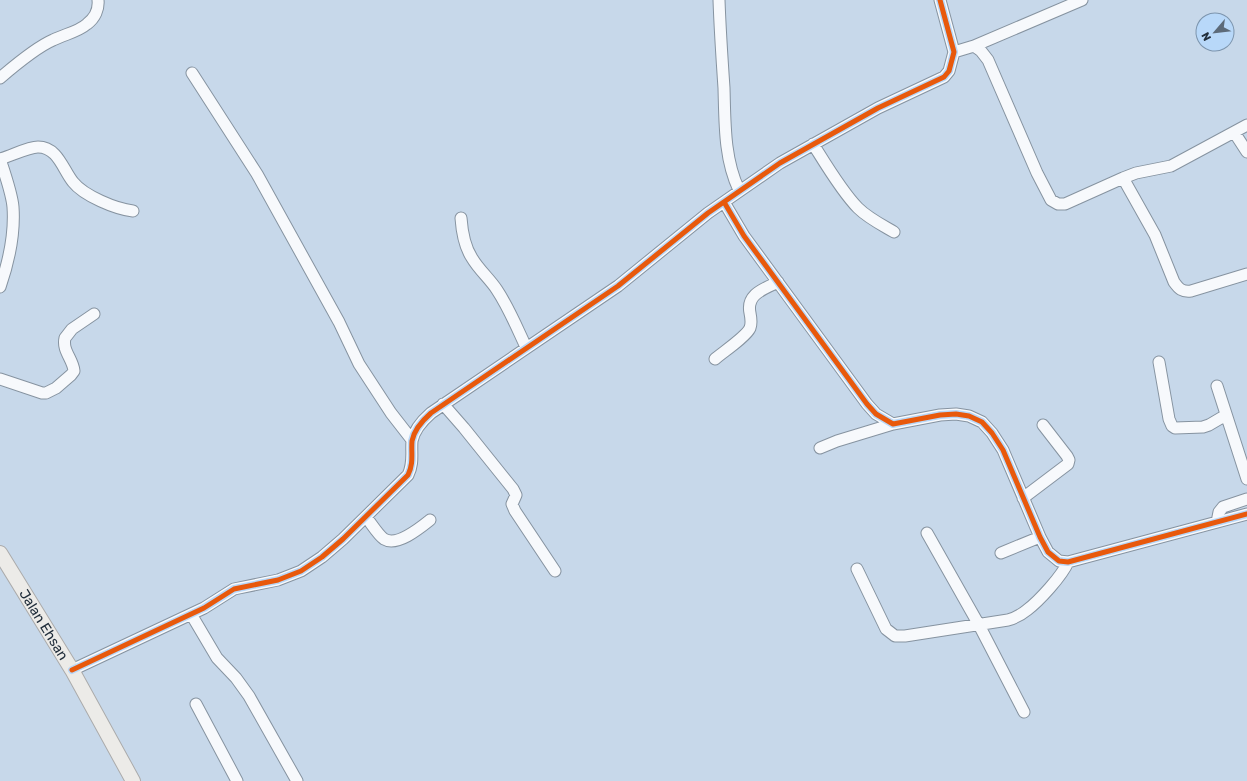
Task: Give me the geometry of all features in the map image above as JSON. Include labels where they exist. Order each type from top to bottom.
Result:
[{"type":"main road","name":"Jalan Ehsan","points":[[0,553],[72,670],[133,781]]},
{"type":"street","points":[[0,78],[52,40],[80,29],[88,24],[95,16],[99,6],[98,0]]},
{"type":"street","points":[[718,0],[725,122],[730,163],[734,180],[739,190]]},
{"type":"street","points":[[72,670],[204,608],[234,589],[278,580],[301,571],[322,557],[343,539],[408,475],[413,461],[412,440],[416,430],[431,412],[618,286],[708,213],[780,162],[878,108],[944,77],[949,71],[954,52],[940,0]]},
{"type":"street","points":[[954,52],[974,46],[1082,0]]},
{"type":"street","points":[[974,46],[981,51],[988,60],[1037,173],[1051,200],[1058,204],[1065,204],[1123,178],[1171,166],[1247,125]]},
{"type":"street","points":[[192,73],[257,174],[339,322],[359,364],[391,413],[412,440]]},
{"type":"street","points":[[1234,132],[1247,152]]},
{"type":"street","points":[[813,144],[848,197],[857,207],[866,215],[894,232]]},
{"type":"street","points":[[0,287],[7,268],[12,242],[13,206],[0,159],[38,147],[46,148],[62,163],[73,183],[82,190],[100,201],[121,210],[133,211]]},
{"type":"street","points":[[1123,178],[1155,235],[1178,289],[1184,292],[1191,291],[1247,274]]},
{"type":"street","points":[[724,202],[744,236],[866,404],[876,414],[893,424]]},
{"type":"street","points":[[461,218],[462,231],[466,246],[472,258],[496,289],[516,325],[526,347]]},
{"type":"street","points":[[715,359],[746,334],[750,328],[752,323],[748,307],[751,298],[778,282]]},
{"type":"street","points":[[0,379],[42,393],[56,388],[74,371],[72,362],[65,348],[65,338],[72,329],[94,314]]},
{"type":"street","points":[[1159,362],[1169,419],[1172,426],[1175,428],[1203,427],[1226,415]]},
{"type":"street","points":[[1217,386],[1247,479]]},
{"type":"street","points":[[442,404],[464,428],[513,489],[516,495],[512,504],[515,511],[555,571]]},
{"type":"street","points":[[820,448],[837,441],[893,424],[940,415],[956,414],[969,416],[982,422],[992,432],[1003,450],[1040,537],[1048,552],[1059,561],[1068,562],[1247,514]]},
{"type":"street","points":[[1023,498],[1068,464],[1068,456],[1043,425]]},
{"type":"street","points":[[1217,522],[1219,512],[1223,507],[1247,499]]},
{"type":"street","points":[[366,517],[383,538],[391,541],[400,539],[412,533],[430,520]]},
{"type":"street","points":[[927,533],[979,625],[1024,712]]},
{"type":"street","points":[[1001,553],[1040,537]]},
{"type":"street","points":[[857,569],[886,629],[895,636],[905,636],[979,625],[1017,617],[1028,609],[1064,572],[1068,562]]},
{"type":"street","points":[[190,614],[217,658],[236,678],[249,696],[297,781]]},
{"type":"street","points":[[196,704],[237,781]]},
{"type":"cycle path","points":[[72,670],[204,608],[234,589],[278,580],[301,571],[322,557],[343,539],[408,475],[412,462],[413,437],[419,426],[431,413],[618,286],[708,213],[780,163],[878,108],[944,77],[949,71],[954,52],[940,0]]},
{"type":"cycle path","points":[[724,202],[744,236],[867,404],[876,414],[893,424],[940,415],[956,414],[969,416],[982,422],[992,433],[1003,450],[1040,537],[1048,552],[1059,561],[1068,562],[1247,514]]}]
